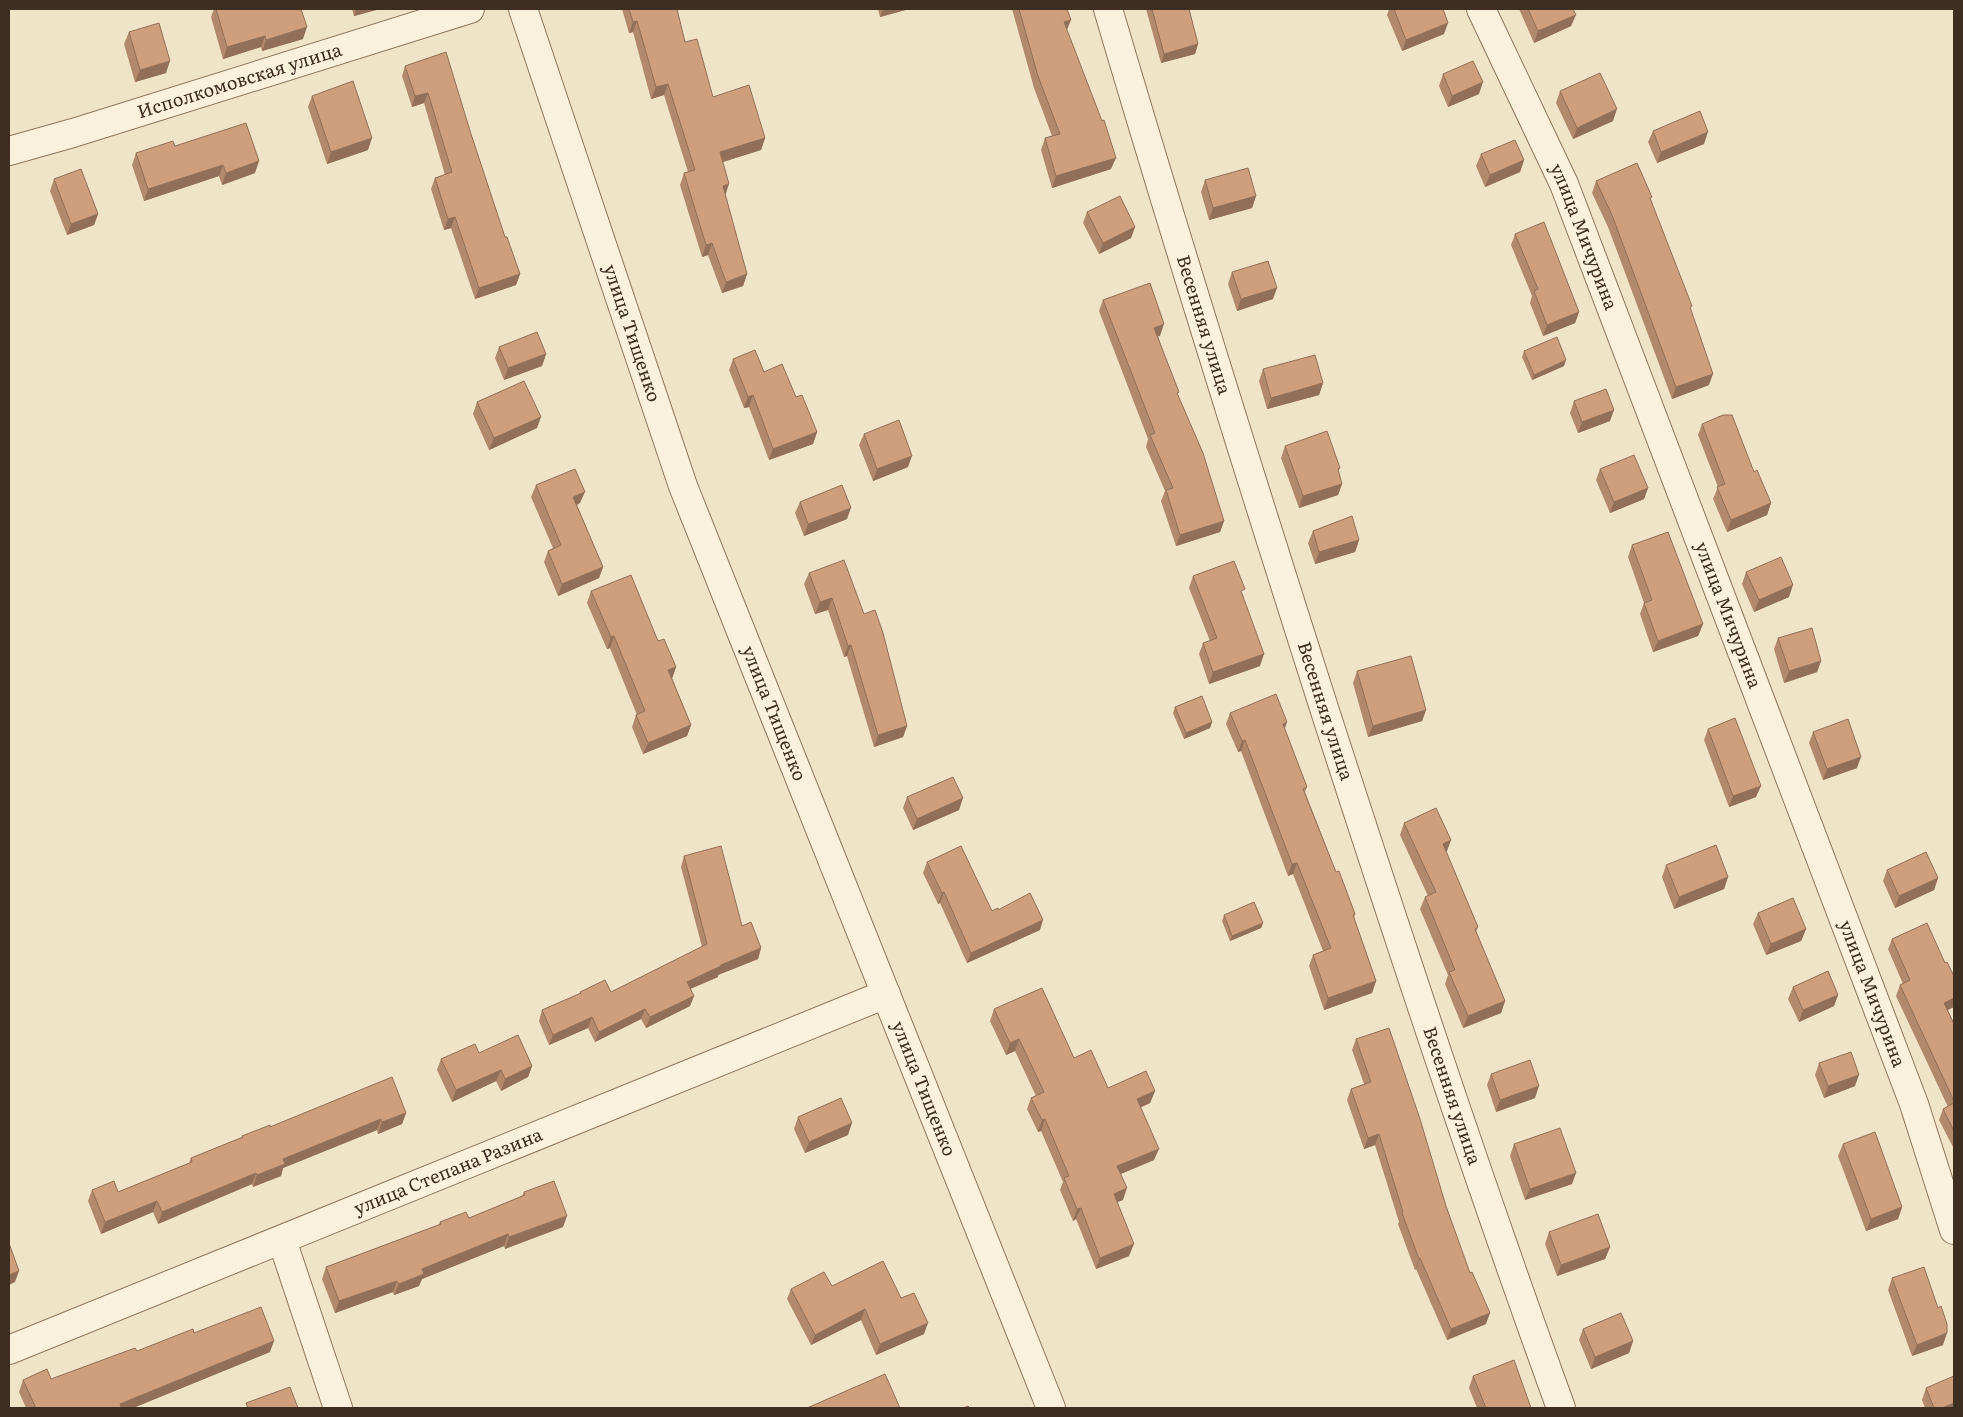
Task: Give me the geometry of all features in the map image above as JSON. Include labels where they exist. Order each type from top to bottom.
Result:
[{"type":"street","name":"Исполкомовская улица","points":[[9,151],[470,9]]},
{"type":"street","name":"улица Тищенко","points":[[524,9],[683,486],[1051,1408]]},
{"type":"street","name":"Весенняя улица","points":[[1108,9],[1234,425],[1390,913],[1561,1408]]},
{"type":"street","name":"улица Мичурина","points":[[1482,9],[1564,184],[1914,1104],[1954,1230]]},
{"type":"street","name":"улица Степана Разина","points":[[9,1350],[886,994]]},
{"type":"street","points":[[282,1240],[338,1408]]},
{"type":"building","points":[[216,9],[301,9],[307,27],[266,40],[265,36],[227,47]]},
{"type":"building","points":[[629,9],[677,9],[685,42],[697,39],[713,97],[749,85],[765,138],[720,152],[729,184],[723,186],[747,274],[726,282],[712,243],[706,245],[684,173],[695,170],[668,84],[656,87],[637,21],[633,22]]},
{"type":"building","points":[[1019,9],[1067,9],[1071,20],[1064,22],[1102,121],[1104,120],[1116,158],[1056,176],[1045,138],[1060,134],[1038,76]]},
{"type":"building","points":[[1152,9],[1189,9],[1198,44],[1164,54]]},
{"type":"building","points":[[1394,9],[1443,9],[1448,23],[1406,40]]},
{"type":"building","points":[[1528,9],[1573,9],[1576,15],[1538,31]]},
{"type":"building","points":[[159,23],[170,61],[140,70],[129,32]]},
{"type":"building","points":[[446,52],[505,237],[507,237],[520,274],[479,288],[455,217],[448,219],[435,178],[452,172],[428,93],[415,96],[405,66]]},
{"type":"building","points":[[1473,61],[1483,82],[1452,96],[1443,74]]},
{"type":"building","points":[[1600,73],[1617,109],[1577,128],[1560,91]]},
{"type":"building","points":[[353,81],[372,138],[331,152],[312,96]]},
{"type":"building","points":[[1700,111],[1708,132],[1661,152],[1653,131]]},
{"type":"building","points":[[246,123],[259,161],[226,173],[223,165],[148,189],[136,153],[173,141],[175,146]]},
{"type":"building","points":[[1515,140],[1524,160],[1490,175],[1481,154]]},
{"type":"building","points":[[1637,163],[1652,197],[1650,198],[1692,306],[1690,307],[1713,374],[1676,387],[1612,215],[1596,181]]},
{"type":"building","points":[[1248,168],[1256,196],[1213,208],[1205,180]]},
{"type":"building","points":[[81,169],[98,214],[71,224],[54,179]]},
{"type":"building","points":[[1120,196],[1135,227],[1103,243],[1087,212]]},
{"type":"building","points":[[1544,222],[1579,312],[1547,325],[1534,291],[1538,289],[1515,234]]},
{"type":"building","points":[[1268,261],[1277,288],[1241,299],[1232,272]]},
{"type":"building","points":[[1150,283],[1164,324],[1154,328],[1179,392],[1177,393],[1203,453],[1224,521],[1180,535],[1166,490],[1173,488],[1150,435],[1155,433],[1103,300]]},
{"type":"building","points":[[537,332],[546,354],[508,368],[499,347]]},
{"type":"building","points":[[1557,337],[1566,360],[1534,375],[1524,351]]},
{"type":"building","points":[[755,350],[764,372],[782,364],[796,397],[802,395],[817,432],[773,449],[753,395],[748,397],[733,359]]},
{"type":"building","points":[[1315,355],[1323,383],[1271,398],[1263,369]]},
{"type":"building","points":[[524,381],[541,417],[494,438],[477,402]]},
{"type":"building","points":[[1606,389],[1614,410],[1582,422],[1574,401]]},
{"type":"building","points":[[1723,415],[1732,415],[1754,472],[1757,470],[1771,503],[1731,520],[1717,487],[1725,484],[1702,424]]},
{"type":"building","points":[[899,420],[912,456],[877,469],[864,434]]},
{"type":"building","points":[[1327,431],[1340,468],[1338,469],[1342,484],[1303,496],[1285,446]]},
{"type":"building","points":[[1634,455],[1648,488],[1614,502],[1600,469]]},
{"type":"building","points":[[575,469],[585,492],[573,497],[603,567],[562,584],[548,551],[561,545],[536,485]]},
{"type":"building","points":[[842,485],[851,508],[808,524],[800,502]]},
{"type":"building","points":[[1352,516],[1359,540],[1319,552],[1313,531]]},
{"type":"building","points":[[1668,532],[1703,624],[1658,641],[1644,603],[1652,600],[1632,545]]},
{"type":"building","points":[[1781,557],[1793,585],[1759,600],[1746,572]]},
{"type":"building","points":[[844,560],[864,614],[875,610],[883,633],[907,726],[878,735],[851,645],[848,646],[832,598],[820,602],[809,573]]},
{"type":"building","points":[[1234,561],[1245,589],[1241,591],[1264,654],[1213,672],[1203,643],[1217,638],[1193,576]]},
{"type":"building","points":[[631,575],[658,641],[664,639],[676,667],[668,670],[691,725],[648,743],[636,715],[645,711],[614,636],[611,637],[591,591]]},
{"type":"building","points":[[1812,628],[1821,661],[1789,671],[1778,638]]},
{"type":"building","points":[[1411,656],[1426,710],[1373,726],[1357,671]]},
{"type":"building","points":[[1276,694],[1287,722],[1283,724],[1307,787],[1303,789],[1336,872],[1339,871],[1376,981],[1328,998],[1313,955],[1331,948],[1297,863],[1292,864],[1245,740],[1242,741],[1230,713]]},
{"type":"building","points":[[1202,696],[1212,722],[1186,733],[1175,707]]},
{"type":"building","points":[[1735,718],[1761,786],[1733,796],[1708,729]]},
{"type":"building","points":[[1848,719],[1861,757],[1827,769],[1813,732]]},
{"type":"building","points":[[953,777],[963,798],[917,819],[907,797]]},
{"type":"building","points":[[1436,808],[1451,840],[1443,844],[1478,927],[1475,929],[1505,1001],[1468,1016],[1449,972],[1455,970],[1425,897],[1436,892],[1404,823]]},
{"type":"building","points":[[1716,845],[1728,877],[1679,897],[1666,865]]},
{"type":"building","points":[[721,846],[742,926],[751,922],[761,948],[687,982],[694,996],[650,1017],[645,1009],[599,1032],[592,1017],[553,1035],[542,1010],[605,980],[611,992],[707,944],[684,856]]},
{"type":"building","points":[[961,846],[992,911],[998,908],[998,910],[1030,893],[1043,920],[971,953],[944,892],[942,893],[927,862]]},
{"type":"building","points":[[1926,852],[1938,878],[1899,896],[1887,870]]},
{"type":"building","points":[[1793,898],[1806,929],[1771,944],[1758,913]]},
{"type":"building","points":[[1254,902],[1263,923],[1232,936],[1224,915]]},
{"type":"building","points":[[1927,923],[1945,963],[1947,962],[1954,976],[1954,998],[1944,1003],[1954,1024],[1954,1101],[1900,985],[1910,980],[1892,939]]},
{"type":"building","points":[[1828,971],[1838,995],[1803,1010],[1793,987]]},
{"type":"building","points":[[1042,988],[1074,1058],[1091,1050],[1108,1088],[1146,1071],[1155,1091],[1137,1099],[1159,1149],[1117,1166],[1127,1188],[1114,1194],[1134,1244],[1100,1258],[1081,1208],[1077,1209],[1064,1178],[1069,1176],[1045,1119],[1042,1120],[1031,1098],[1044,1092],[1019,1039],[1010,1043],[994,1009]]},
{"type":"building","points":[[1389,1028],[1420,1119],[1446,1206],[1470,1273],[1472,1272],[1490,1313],[1451,1329],[1419,1259],[1402,1213],[1379,1134],[1368,1138],[1351,1089],[1371,1082],[1356,1039]]},
{"type":"building","points":[[518,1035],[532,1066],[505,1079],[501,1070],[456,1090],[441,1059],[475,1044],[479,1053]]},
{"type":"building","points":[[1851,1052],[1859,1075],[1828,1086],[1819,1063]]},
{"type":"building","points":[[1530,1060],[1539,1086],[1500,1100],[1491,1074]]},
{"type":"building","points":[[392,1077],[406,1113],[382,1122],[381,1119],[283,1159],[285,1164],[257,1175],[256,1173],[162,1212],[157,1201],[105,1222],[92,1190],[114,1181],[118,1192],[192,1162],[191,1158],[242,1136],[270,1125],[270,1127]]},
{"type":"building","points":[[841,1098],[852,1123],[809,1142],[798,1117]]},
{"type":"building","points":[[1954,1103],[1954,1131],[1943,1109]]},
{"type":"building","points":[[1560,1128],[1576,1173],[1530,1189],[1514,1144]]},
{"type":"building","points":[[1875,1132],[1902,1207],[1871,1219],[1843,1144]]},
{"type":"building","points":[[554,1181],[567,1216],[509,1237],[508,1234],[422,1269],[424,1274],[399,1284],[397,1281],[339,1301],[326,1267],[441,1224],[440,1222],[466,1212],[469,1218],[525,1195],[524,1192]]},
{"type":"building","points":[[1598,1214],[1610,1247],[1561,1265],[1549,1232]]},
{"type":"building","points":[[9,1243],[19,1271],[9,1275]]},
{"type":"building","points":[[883,1261],[901,1298],[914,1293],[928,1323],[880,1344],[865,1309],[815,1335],[791,1289],[824,1272],[832,1286]]},
{"type":"building","points":[[1924,1267],[1938,1308],[1941,1306],[1947,1324],[1947,1333],[1917,1345],[1892,1278]]},
{"type":"building","points":[[261,1307],[274,1341],[120,1404],[121,1407],[119,1408],[36,1408],[23,1380],[47,1369],[51,1379],[135,1348],[137,1351],[193,1329],[194,1333]]},
{"type":"building","points":[[1621,1313],[1633,1341],[1595,1357],[1583,1329]]},
{"type":"building","points":[[1514,1360],[1531,1408],[1486,1408],[1473,1376]]},
{"type":"building","points":[[885,1374],[900,1408],[807,1408]]},
{"type":"building","points":[[1954,1376],[1954,1403],[1942,1408],[1934,1408],[1926,1388]]},
{"type":"building","points":[[290,1387],[298,1408],[248,1408],[246,1403]]}]
